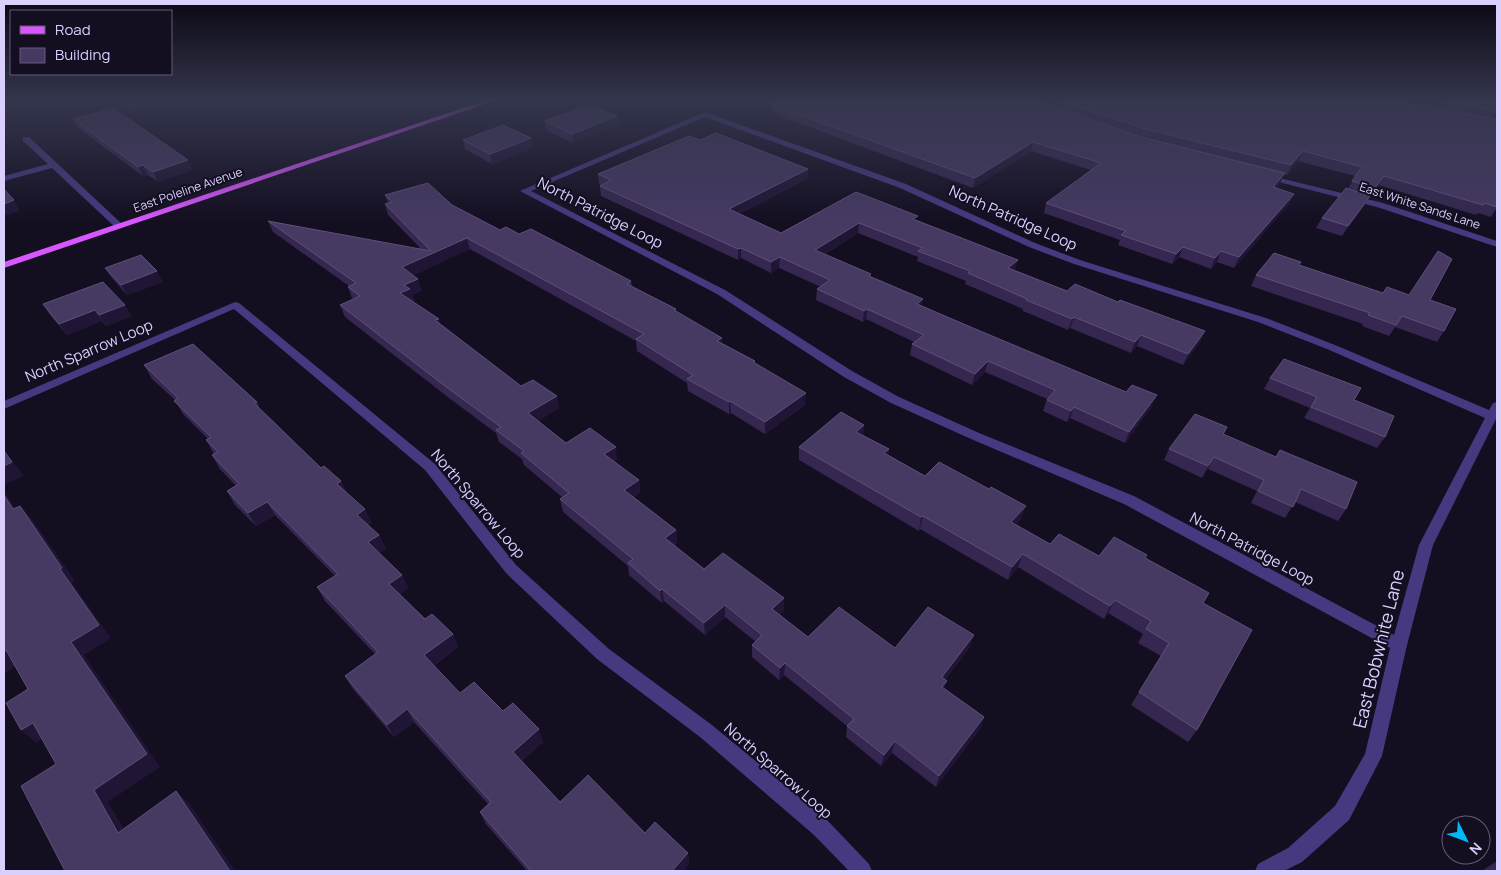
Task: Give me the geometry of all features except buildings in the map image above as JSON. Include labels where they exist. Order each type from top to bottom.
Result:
[{"type":"main road","name":"East Poleline Avenue","points":[[4,265],[372,141]]},
{"type":"street","points":[[27,141],[120,226]]},
{"type":"street","name":"North Patridge Loop","points":[[642,141],[524,191],[722,292],[840,369],[895,400],[975,436],[1129,500],[1399,645]]},
{"type":"street","name":"North Patridge Loop","points":[[779,141],[903,186],[1016,238],[1077,262],[1262,320],[1495,411]]},
{"type":"street","points":[[4,179],[53,165]]},
{"type":"street","name":"East White Sands Lane","points":[[1255,173],[1380,205],[1497,244]]},
{"type":"street","name":"North Sparrow Loop","points":[[4,405],[235,305],[430,467],[511,569],[602,654],[706,731],[821,828],[862,871]]},
{"type":"street","name":"East Bobwhite Lane","points":[[1265,871],[1295,855],[1342,813],[1373,756],[1399,645],[1426,545],[1495,411]]}]
